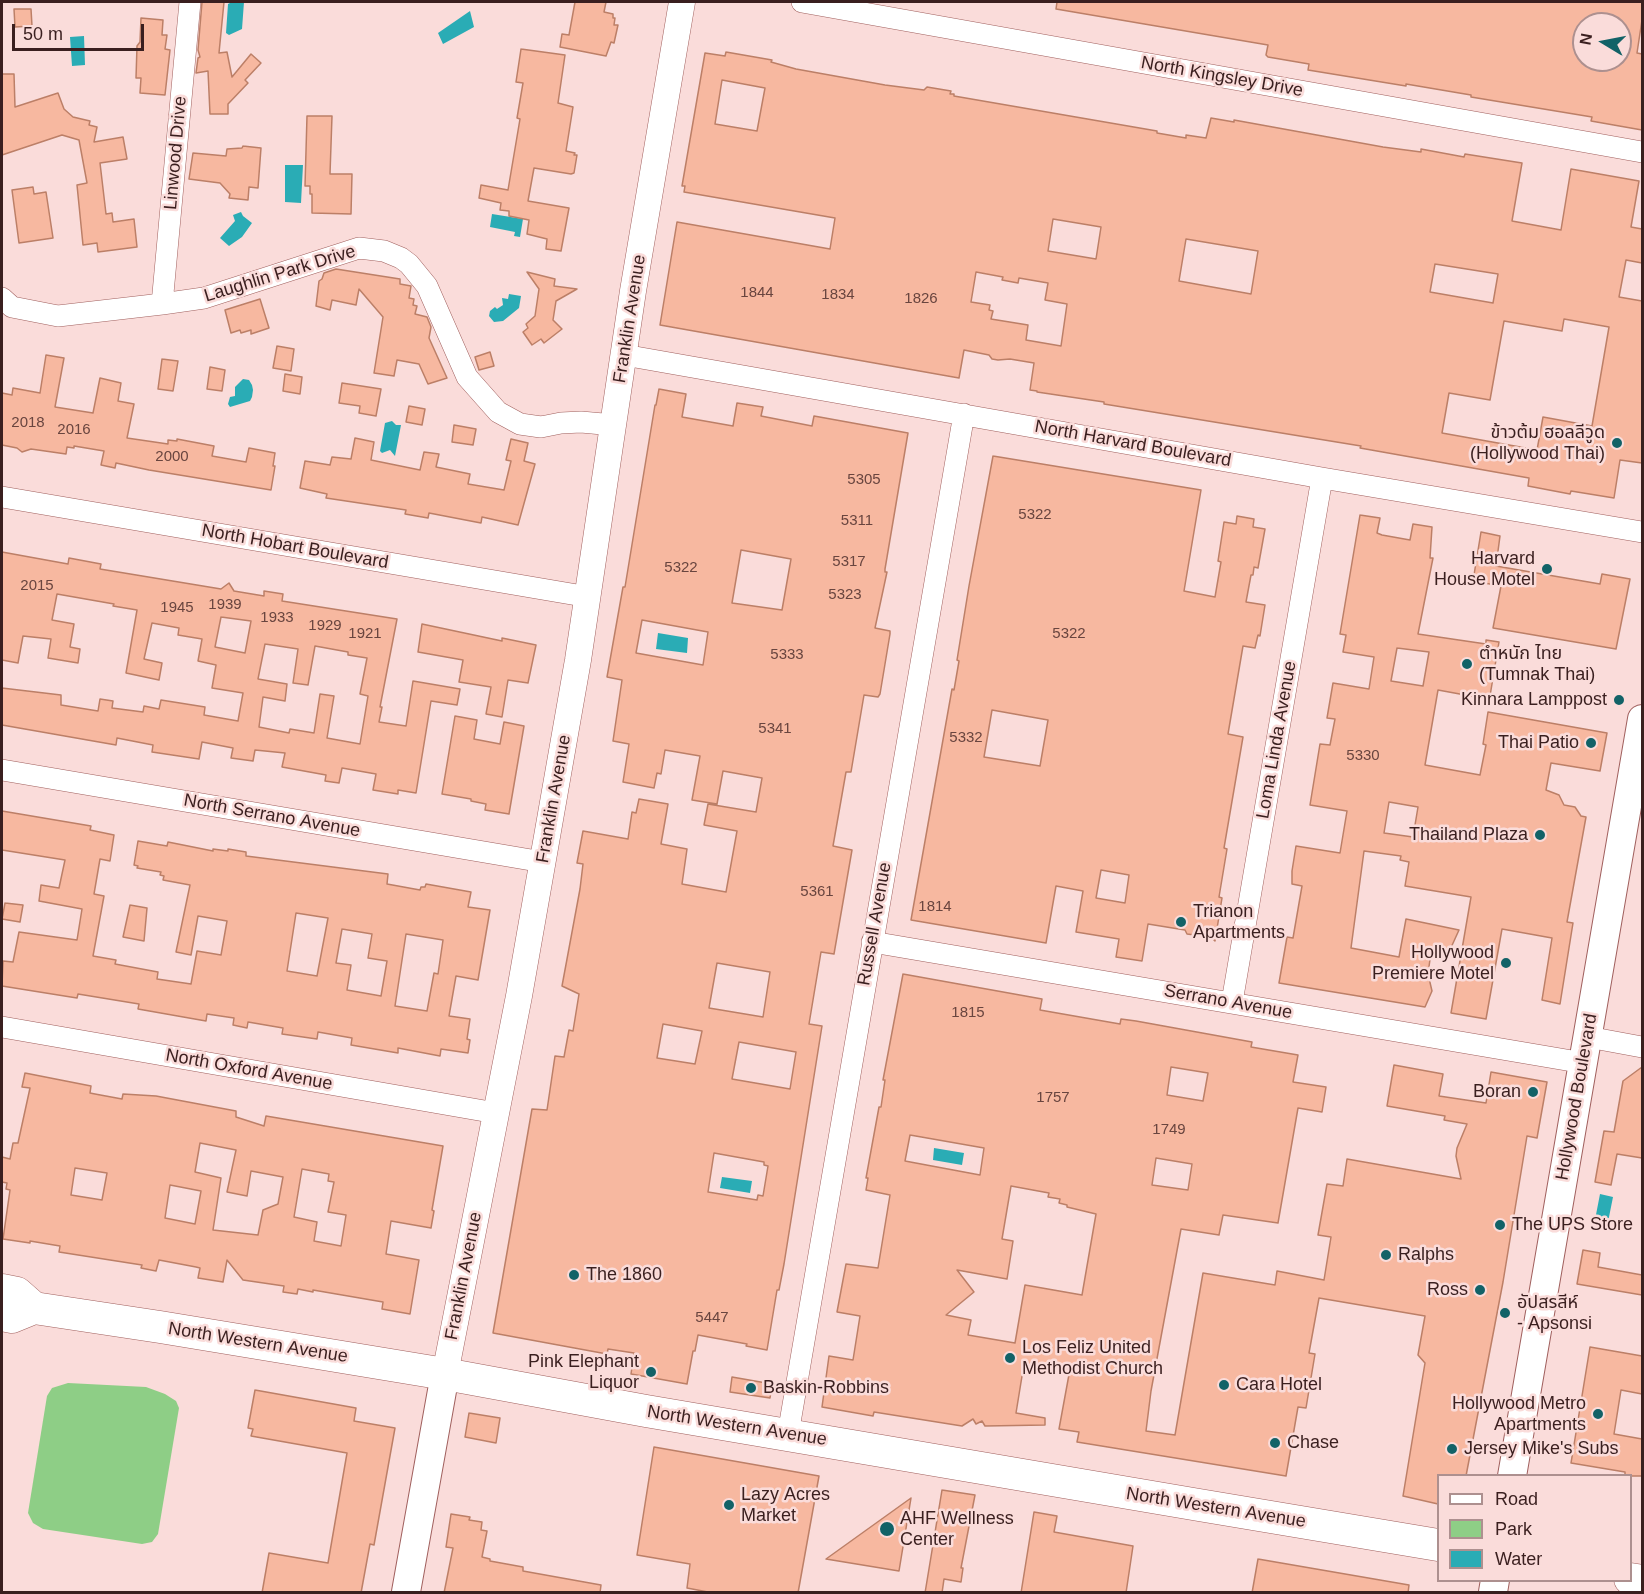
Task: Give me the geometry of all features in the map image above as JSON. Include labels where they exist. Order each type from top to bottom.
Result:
[{"type":"main road","name":"Hollywood Boulevard","points":[[1512,1474],[1642,719]]},
{"type":"main road","name":"North Western Avenue","points":[[2,1290],[17,1293],[34,1308]]},
{"type":"main road","name":"North Western Avenue","points":[[2,1315],[12,1317],[34,1308],[445,1374],[646,1411],[1437,1545]]},
{"type":"main road","name":"Franklin Avenue","points":[[406,1593],[445,1374]]},
{"type":"street","name":"Linwood Drive","points":[[162,304],[190,2]]},
{"type":"street","name":"Franklin Avenue","points":[[445,1374],[519,996],[589,597],[624,355],[682,2]]},
{"type":"street","name":"North Kingsley Drive","points":[[802,2],[1642,152]]},
{"type":"street","name":"Laughlin Park Drive","points":[[2,298],[12,307],[58,315],[162,304],[204,298],[359,248],[384,251],[409,264],[427,286],[467,377],[498,412],[520,424],[541,427],[581,422],[614,425]]},
{"type":"street","name":"North Harvard Boulevard","points":[[624,355],[1642,532]]},
{"type":"street","name":"Russell Avenue","points":[[788,1434],[964,414]]},
{"type":"street","name":"Loma Linda Avenue","points":[[1232,1002],[1322,478]]},
{"type":"street","name":"North Hobart Boulevard","points":[[2,497],[589,597]]},
{"type":"street","name":"North Serrano Avenue","points":[[2,770],[543,862]]},
{"type":"street","name":"Serrano Avenue","points":[[872,942],[1232,1002],[1586,1050],[1642,1047]]},
{"type":"street","name":"North Oxford Avenue","points":[[2,1027],[496,1113]]},
{"type":"green space","points":[[68,1383],[146,1387],[176,1401],[179,1408],[158,1534],[152,1542],[142,1544],[43,1529],[33,1523],[28,1513],[47,1396],[52,1388]]},
{"type":"water","points":[[244,2],[242,29],[229,35],[226,33],[228,4]]},
{"type":"water","points":[[470,11],[474,27],[443,44],[438,33]]},
{"type":"water","points":[[84,36],[85,65],[72,66],[70,37]]},
{"type":"water","points":[[285,165],[303,165],[301,203],[285,202]]},
{"type":"water","points":[[241,212],[252,223],[242,237],[229,246],[220,238],[235,221],[233,215]]},
{"type":"water","points":[[492,214],[523,219],[520,237],[514,236],[515,232],[490,227]]},
{"type":"water","points":[[509,294],[521,296],[519,308],[503,321],[494,322],[489,316],[490,311],[503,305],[502,298],[508,299]]},
{"type":"water","points":[[243,379],[249,380],[252,385],[252,397],[250,401],[230,407],[228,404],[230,397],[235,396],[235,387]]},
{"type":"water","points":[[392,421],[396,425],[401,425],[395,456],[390,450],[382,453],[380,451],[385,423]]},
{"type":"water","points":[[658,633],[688,638],[687,653],[656,649]]},
{"type":"water","points":[[934,1148],[964,1153],[962,1165],[933,1160]]},
{"type":"water","points":[[722,1177],[752,1181],[750,1193],[720,1188]]},
{"type":"water","points":[[1600,1194],[1613,1197],[1607,1227],[1594,1225]]},
{"type":"building","points":[[202,2],[224,2],[219,53],[227,52],[232,77],[251,54],[261,63],[245,80],[248,83],[228,104],[228,114],[210,114],[208,71],[196,73],[200,57],[198,50]]},
{"type":"building","points":[[575,2],[606,2],[604,12],[613,14],[614,25],[618,25],[614,43],[611,42],[606,56],[560,47],[562,34],[569,35]]},
{"type":"building","points":[[1057,2],[1642,2],[1637,53],[1642,54],[1642,130],[1591,121],[1592,117],[1471,97],[1471,95],[1308,70],[1309,64],[1268,57],[1266,55],[1268,45],[1056,9]]},
{"type":"building","points":[[14,9],[31,9],[32,26],[15,27]]},
{"type":"building","points":[[141,18],[163,20],[162,35],[167,35],[165,49],[170,50],[165,95],[140,93],[141,78],[136,78]]},
{"type":"building","points":[[521,49],[565,55],[558,103],[573,107],[566,151],[577,155],[574,173],[534,168],[528,201],[569,208],[561,251],[546,249],[547,239],[527,234],[529,220],[509,216],[509,211],[500,210],[501,203],[479,198],[481,185],[508,190],[520,119],[517,118],[523,83],[516,82]]},
{"type":"building","points":[[726,52],[772,60],[771,62],[796,69],[885,85],[924,90],[927,87],[951,91],[950,94],[954,96],[1186,138],[1186,135],[1206,138],[1211,118],[1234,122],[1234,120],[1383,147],[1421,152],[1421,149],[1464,157],[1465,154],[1522,163],[1512,221],[1561,230],[1571,169],[1639,181],[1631,227],[1642,229],[1642,263],[1626,260],[1619,297],[1642,301],[1642,463],[1620,460],[1614,498],[1571,491],[1570,494],[1528,486],[1529,478],[1360,448],[1361,446],[1037,392],[1030,390],[1034,363],[992,359],[989,355],[964,350],[959,378],[660,325],[677,222],[830,249],[835,218],[684,192],[685,186],[682,186],[705,53],[725,56]],"holes":[[[722,80],[765,88],[757,131],[715,124]],[[1053,219],[1101,227],[1096,259],[1048,251]],[[1186,239],[1258,251],[1251,294],[1179,281]],[[1435,264],[1498,274],[1493,303],[1430,292]],[[976,272],[1003,277],[1002,280],[1018,283],[1019,278],[1048,283],[1045,300],[1067,304],[1061,346],[1026,340],[1028,325],[991,319],[993,311],[989,310],[990,305],[971,302]],[[1564,319],[1609,327],[1592,426],[1543,417],[1537,450],[1442,433],[1449,393],[1490,400],[1504,321],[1562,331]]]},
{"type":"building","points":[[2,74],[14,74],[15,107],[58,93],[64,109],[73,117],[90,121],[89,125],[97,127],[94,142],[123,137],[127,159],[100,163],[106,214],[112,213],[113,222],[134,219],[137,247],[98,252],[97,243],[83,245],[77,185],[87,183],[79,140],[62,135],[2,155]]},
{"type":"building","points":[[307,116],[332,116],[330,174],[352,174],[351,214],[312,213],[310,186],[305,186]]},
{"type":"building","points":[[243,146],[261,148],[258,188],[249,187],[248,200],[229,198],[230,194],[220,183],[189,179],[193,153],[226,156],[227,149]]},
{"type":"building","points":[[33,187],[34,194],[46,192],[53,238],[19,243],[12,190]]},
{"type":"building","points":[[336,269],[400,279],[400,284],[411,286],[409,298],[414,299],[413,305],[417,306],[415,314],[427,317],[431,327],[429,338],[447,378],[428,384],[419,364],[397,360],[394,376],[374,373],[383,317],[359,289],[356,305],[332,300],[330,310],[316,306],[319,281],[324,273]]},
{"type":"building","points":[[527,272],[555,279],[554,286],[577,289],[556,301],[553,320],[562,329],[544,343],[541,339],[532,345],[523,332],[528,328],[526,324],[535,316],[539,289]]},
{"type":"building","points":[[260,299],[269,328],[251,334],[251,330],[231,333],[225,310]]},
{"type":"building","points":[[277,346],[294,349],[291,371],[273,368]]},
{"type":"building","points":[[490,352],[494,366],[479,370],[475,357]]},
{"type":"building","points":[[46,355],[64,358],[55,407],[93,413],[100,378],[121,383],[118,401],[134,404],[127,438],[168,444],[168,440],[177,441],[177,439],[214,446],[212,456],[246,462],[249,448],[275,453],[271,490],[116,463],[115,468],[101,465],[104,451],[74,446],[74,448],[67,447],[66,454],[31,449],[22,452],[17,448],[2,445],[2,393],[12,395],[13,388],[40,393]]},
{"type":"building","points":[[162,359],[178,361],[173,391],[158,389]]},
{"type":"building","points":[[210,367],[225,370],[222,391],[207,389]]},
{"type":"building","points":[[285,374],[302,377],[300,394],[283,391]]},
{"type":"building","points":[[342,383],[381,389],[376,416],[359,413],[360,406],[339,403]]},
{"type":"building","points":[[659,389],[686,394],[682,417],[733,426],[737,403],[763,407],[761,416],[812,426],[814,416],[908,433],[885,569],[887,572],[875,628],[890,631],[890,634],[880,694],[878,697],[864,695],[851,772],[846,772],[833,846],[852,850],[834,954],[821,952],[809,1024],[822,1026],[784,1264],[779,1290],[777,1290],[767,1350],[698,1335],[687,1384],[631,1374],[634,1353],[608,1349],[607,1354],[493,1333],[532,1109],[547,1110],[555,1056],[564,1057],[569,1030],[573,1031],[579,994],[562,986],[580,889],[583,864],[577,863],[583,831],[628,839],[632,812],[636,813],[639,799],[668,804],[661,844],[687,849],[682,884],[726,892],[737,831],[704,825],[708,804],[756,812],[762,778],[723,771],[717,804],[692,800],[700,756],[665,750],[661,774],[657,773],[654,788],[623,782],[629,744],[613,741],[622,680],[607,677]],"holes":[[[741,550],[791,559],[782,610],[732,603]],[[642,620],[708,632],[703,665],[636,653]],[[717,963],[770,972],[763,1017],[709,1008]],[[663,1024],[702,1031],[695,1064],[657,1058]],[[739,1042],[796,1052],[790,1089],[732,1079]],[[714,1153],[764,1162],[764,1165],[768,1166],[763,1196],[758,1195],[757,1200],[708,1192]]]},
{"type":"building","points":[[409,406],[425,409],[422,425],[406,422]]},
{"type":"building","points":[[454,425],[476,429],[473,445],[452,442]]},
{"type":"building","points":[[355,438],[374,442],[371,460],[420,470],[424,452],[439,454],[436,467],[470,474],[468,484],[504,490],[511,461],[506,460],[511,439],[528,443],[524,461],[535,464],[518,525],[482,517],[481,523],[429,513],[428,518],[405,514],[406,510],[326,498],[327,494],[300,488],[305,461],[330,465],[332,457],[351,459]]},
{"type":"building","points":[[993,456],[1201,490],[1184,591],[1215,597],[1224,522],[1236,524],[1237,516],[1254,519],[1253,527],[1265,529],[1258,568],[1254,567],[1253,575],[1251,575],[1246,602],[1265,605],[1260,636],[1258,635],[1255,648],[1243,646],[1228,734],[1243,737],[1224,848],[1227,849],[1215,941],[1202,928],[1195,935],[1187,934],[1185,930],[1148,924],[1142,961],[1116,957],[1119,939],[1076,932],[1083,891],[1056,886],[1046,943],[911,920],[952,689],[954,690],[969,586]],"holes":[[[992,710],[1048,720],[1040,766],[984,757]],[[1101,870],[1129,875],[1125,903],[1096,898]]]},
{"type":"building","points":[[1360,515],[1380,518],[1377,533],[1410,540],[1413,524],[1432,527],[1430,558],[1433,558],[1418,634],[1486,644],[1486,640],[1499,642],[1489,702],[1476,700],[1476,697],[1438,690],[1425,765],[1480,775],[1486,745],[1483,744],[1488,712],[1607,733],[1600,771],[1551,763],[1546,790],[1559,795],[1564,805],[1575,807],[1581,816],[1586,817],[1567,922],[1573,923],[1560,1004],[1542,1000],[1552,938],[1502,929],[1486,1019],[1451,1013],[1471,897],[1405,886],[1409,862],[1400,860],[1401,856],[1364,851],[1351,948],[1399,957],[1406,919],[1459,930],[1449,952],[1443,954],[1431,952],[1428,974],[1432,991],[1425,1007],[1279,983],[1287,937],[1293,938],[1302,886],[1292,884],[1296,846],[1340,853],[1347,811],[1310,805],[1320,744],[1330,745],[1335,719],[1327,718],[1333,683],[1369,689],[1374,657],[1343,652],[1346,635],[1340,634]],"holes":[[[1397,648],[1429,652],[1423,686],[1391,681]],[[1389,802],[1418,807],[1413,837],[1384,833]]]},
{"type":"building","points":[[1481,532],[1500,536],[1496,566],[1600,584],[1602,574],[1630,579],[1616,649],[1493,628],[1501,586],[1473,581]]},
{"type":"building","points":[[2,552],[68,564],[69,558],[101,564],[100,569],[221,589],[229,583],[234,591],[264,596],[264,591],[283,594],[282,601],[397,619],[379,722],[406,726],[413,681],[460,689],[457,705],[431,701],[416,793],[398,790],[398,794],[373,790],[376,774],[342,768],[339,783],[325,781],[326,775],[282,767],[285,753],[255,750],[253,761],[231,758],[233,748],[202,742],[199,759],[152,752],[153,745],[117,738],[116,745],[2,725],[2,688],[61,695],[61,705],[98,711],[100,699],[113,701],[112,708],[143,712],[144,706],[159,709],[161,700],[205,707],[204,715],[238,721],[243,693],[212,688],[216,665],[198,661],[202,639],[178,635],[179,628],[152,623],[144,659],[162,663],[159,680],[126,673],[137,610],[57,594],[52,620],[74,624],[70,647],[80,649],[78,663],[48,658],[51,639],[23,636],[18,663],[2,660]],"holes":[[[221,617],[251,621],[245,653],[215,647]],[[265,644],[298,649],[293,683],[308,685],[315,646],[367,658],[360,694],[368,696],[360,744],[327,738],[334,696],[320,694],[314,733],[290,729],[289,733],[259,727],[263,697],[285,701],[287,684],[258,679]]]},
{"type":"building","points":[[422,624],[502,641],[502,638],[536,645],[528,683],[508,680],[502,717],[486,714],[491,687],[459,682],[463,660],[418,652]]},
{"type":"building","points":[[455,716],[477,720],[474,739],[500,744],[504,722],[524,726],[509,814],[485,810],[486,804],[471,801],[471,799],[442,794]]},
{"type":"building","points":[[2,811],[91,826],[90,830],[114,835],[110,861],[100,859],[94,894],[104,896],[93,956],[116,960],[115,964],[158,972],[157,979],[191,984],[197,951],[221,955],[227,921],[198,916],[191,955],[176,952],[190,885],[163,880],[164,876],[160,875],[161,872],[137,868],[138,866],[134,865],[138,841],[167,846],[168,842],[213,851],[213,849],[228,851],[228,849],[246,852],[246,856],[388,874],[387,884],[420,890],[426,884],[471,892],[468,907],[490,910],[478,980],[456,976],[449,1016],[470,1019],[467,1039],[470,1040],[468,1053],[441,1049],[440,1056],[398,1048],[398,1053],[351,1045],[352,1038],[318,1032],[317,1039],[282,1034],[283,1028],[248,1022],[247,1028],[233,1025],[234,1018],[207,1014],[206,1021],[138,1009],[139,1004],[78,994],[77,998],[2,986],[3,961],[13,962],[19,932],[77,940],[82,909],[39,901],[41,885],[59,888],[65,860],[2,850]],"holes":[[[296,913],[328,918],[317,976],[287,971]],[[342,929],[372,934],[368,958],[387,961],[381,996],[347,990],[351,965],[336,963]],[[406,934],[443,940],[438,974],[434,973],[427,1011],[395,1006]]]},
{"type":"building","points":[[5,903],[23,905],[20,922],[2,919]]},
{"type":"building","points":[[130,905],[147,908],[144,941],[123,937]]},
{"type":"building","points":[[903,974],[1042,999],[1040,1010],[1120,1024],[1121,1019],[1136,1021],[1252,1042],[1251,1047],[1298,1055],[1293,1082],[1326,1087],[1322,1112],[1298,1108],[1278,1223],[1223,1215],[1219,1235],[1181,1229],[1151,1391],[1146,1431],[1175,1435],[1203,1273],[1275,1285],[1277,1271],[1324,1280],[1331,1237],[1318,1235],[1327,1184],[1343,1186],[1347,1159],[1461,1179],[1456,1156],[1467,1124],[1444,1120],[1445,1116],[1387,1106],[1394,1065],[1443,1074],[1439,1096],[1486,1103],[1491,1072],[1547,1082],[1537,1138],[1527,1136],[1503,1282],[1466,1474],[1437,1474],[1437,1504],[1403,1496],[1425,1363],[1418,1355],[1425,1316],[1319,1298],[1309,1353],[1315,1354],[1306,1408],[1298,1407],[1286,1476],[1077,1442],[1079,1432],[1059,1429],[1070,1369],[1023,1370],[1016,1413],[1045,1418],[1045,1425],[985,1426],[982,1421],[976,1424],[973,1419],[962,1426],[874,1412],[873,1416],[822,1407],[829,1356],[853,1360],[860,1316],[837,1312],[846,1264],[878,1268],[890,1195],[866,1190],[868,1178],[866,1178],[885,1080],[883,1080]],"holes":[[[1171,1067],[1208,1073],[1203,1101],[1167,1095]],[[910,1135],[984,1148],[980,1175],[905,1161]],[[1156,1158],[1192,1164],[1188,1190],[1152,1185]],[[1011,1186],[1049,1193],[1048,1197],[1060,1199],[1059,1203],[1067,1207],[1096,1214],[1082,1295],[1025,1285],[1015,1343],[968,1335],[971,1320],[946,1315],[974,1292],[957,1270],[1007,1279],[1013,1241],[1002,1239]]]},
{"type":"building","points":[[1642,1067],[1642,1158],[1617,1154],[1611,1185],[1595,1182],[1604,1131],[1614,1132],[1623,1081]]},
{"type":"building","points":[[25,1073],[91,1086],[90,1093],[122,1099],[123,1094],[156,1096],[236,1111],[236,1117],[264,1126],[266,1116],[443,1146],[431,1228],[391,1221],[386,1254],[419,1260],[410,1314],[382,1309],[383,1302],[313,1290],[313,1292],[298,1289],[297,1294],[283,1292],[284,1286],[243,1280],[227,1260],[223,1282],[198,1278],[200,1268],[196,1267],[159,1260],[156,1271],[141,1268],[142,1265],[59,1252],[60,1246],[3,1239],[10,1190],[6,1189],[7,1183],[2,1182],[2,1157],[10,1159],[13,1143],[18,1143],[30,1088],[22,1087]],"holes":[[[200,1143],[236,1150],[227,1192],[247,1196],[251,1171],[283,1177],[278,1204],[263,1210],[258,1235],[213,1230],[221,1178],[195,1172]],[[75,1168],[107,1173],[102,1200],[71,1195]],[[302,1169],[329,1174],[328,1181],[334,1182],[328,1212],[346,1215],[341,1246],[314,1241],[317,1222],[294,1217]],[[170,1185],[201,1191],[195,1224],[165,1218]]]},
{"type":"building","points":[[1583,1250],[1600,1253],[1598,1267],[1642,1275],[1642,1295],[1577,1284]]},
{"type":"building","name":"Hollywood Metro Apartments","points":[[1590,1347],[1642,1356],[1642,1394],[1621,1390],[1614,1434],[1642,1439],[1642,1476],[1632,1476],[1625,1472],[1571,1463]]},
{"type":"building","name":"Baskin-Robbins","points":[[732,1377],[772,1384],[770,1398],[730,1392]]},
{"type":"building","points":[[255,1390],[356,1408],[354,1421],[395,1428],[374,1545],[370,1544],[361,1593],[262,1593],[269,1553],[328,1563],[347,1453],[251,1436],[253,1429],[248,1428]]},
{"type":"building","points":[[469,1413],[500,1418],[496,1443],[465,1437]]},
{"type":"building","name":"Lazy Acres Market","points":[[654,1447],[819,1476],[798,1593],[713,1593],[687,1588],[690,1564],[637,1555]]},
{"type":"building","points":[[942,1490],[975,1495],[961,1568],[963,1568],[961,1582],[944,1579],[942,1593],[925,1593]]},
{"type":"building","name":"AHF Wellness Center","points":[[911,1498],[899,1571],[826,1559]]},
{"type":"building","points":[[1034,1512],[1057,1516],[1054,1532],[1133,1546],[1126,1593],[1021,1593]]},
{"type":"building","points":[[451,1514],[470,1517],[469,1520],[482,1522],[481,1530],[487,1531],[482,1557],[490,1561],[523,1567],[523,1571],[601,1585],[600,1593],[444,1593],[453,1548],[446,1547]]},
{"type":"building","points":[[1258,1559],[1409,1585],[1408,1593],[1252,1593]]},
{"type":"place","name":"ข้าวต้ม ฮอลลีวูด (Hollywood Thai)","points":[[1617,443]]},
{"type":"place","name":"Harvard House Motel","points":[[1547,569]]},
{"type":"place","name":"ตำหนัก ไทย (Tumnak Thai)","points":[[1467,664]]},
{"type":"place","name":"Kinnara Lamppost","points":[[1619,700]]},
{"type":"place","name":"Thai Patio","points":[[1591,743]]},
{"type":"place","name":"Thailand Plaza","points":[[1540,835]]},
{"type":"place","name":"Trianon Apartments","points":[[1181,922]]},
{"type":"place","name":"Hollywood Premiere Motel","points":[[1506,963]]},
{"type":"place","name":"Boran","points":[[1533,1092]]},
{"type":"place","name":"The UPS Store","points":[[1500,1225]]},
{"type":"place","name":"Ralphs","points":[[1386,1255]]},
{"type":"place","name":"The 1860","points":[[574,1275]]},
{"type":"place","name":"Ross","points":[[1480,1290]]},
{"type":"place","name":"อัปสรสีห์ - Apsonsi","points":[[1505,1313]]},
{"type":"place","name":"Los Feliz United Methodist Church","points":[[1010,1358]]},
{"type":"place","name":"Pink Elephant Liquor","points":[[651,1372]]},
{"type":"place","name":"Cara Hotel","points":[[1224,1385]]},
{"type":"place","name":"Baskin-Robbins","points":[[751,1388]]},
{"type":"place","name":"Hollywood Metro Apartments","points":[[1598,1414]]},
{"type":"place","name":"Chase","points":[[1275,1443]]},
{"type":"place","name":"Jersey Mike's Subs","points":[[1452,1449]]},
{"type":"place","name":"Lazy Acres Market","points":[[729,1505]]},
{"type":"place","name":"AHF Wellness Center","points":[[887,1529]]}]
